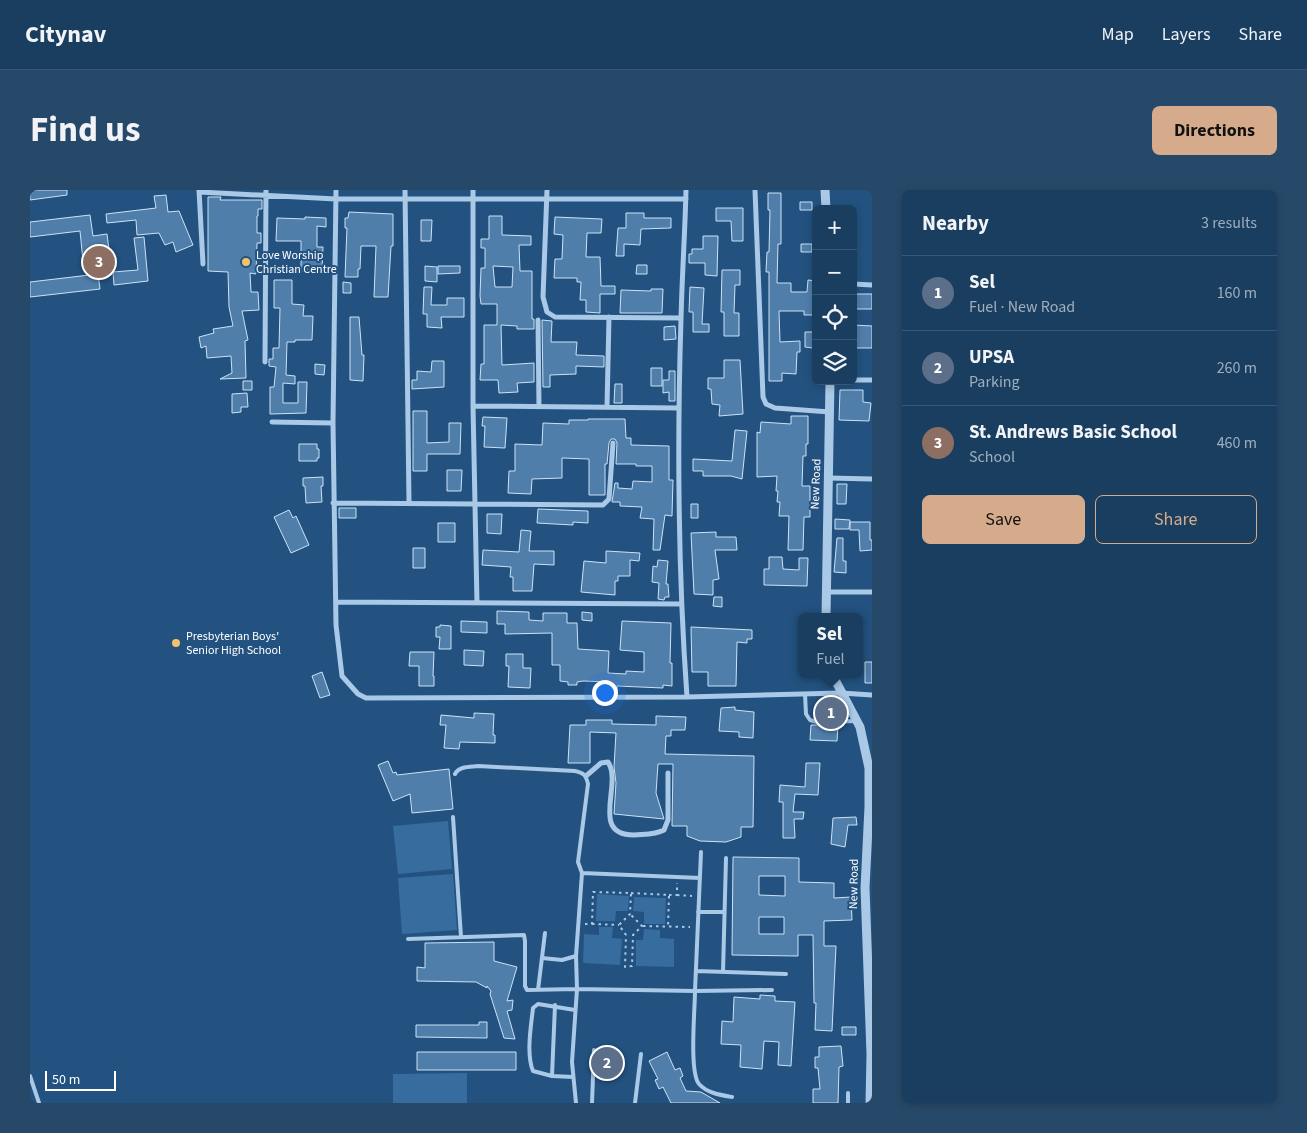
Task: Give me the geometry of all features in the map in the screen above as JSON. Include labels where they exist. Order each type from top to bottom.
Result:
[{"type":"street","points":[[336,190],[333,423],[336,625],[342,676],[358,694],[366,698],[686,697],[842,693],[872,695]]},
{"type":"street","points":[[405,190],[409,502]]},
{"type":"street","points":[[473,190],[473,406],[477,603]]},
{"type":"street","points":[[547,190],[543,297],[547,312],[555,317],[680,318]]},
{"type":"street","points":[[686,190],[680,318],[679,408],[680,604],[686,697]]},
{"type":"street","points":[[755,190],[763,397],[766,404],[775,408],[830,412]]},
{"type":"street","points":[[825,190],[826,205]]},
{"type":"street","points":[[203,264],[199,191],[266,192],[336,199],[686,199]]},
{"type":"street","points":[[265,362],[266,192]]},
{"type":"street","points":[[857,284],[872,285]]},
{"type":"street","points":[[607,407],[609,317]]},
{"type":"street","points":[[538,320],[539,406]]},
{"type":"street","points":[[857,380],[872,380]]},
{"type":"street","name":"New Road","points":[[826,613],[830,385]]},
{"type":"street","points":[[473,406],[679,408]]},
{"type":"street","points":[[272,422],[333,423]]},
{"type":"street","points":[[333,503],[409,502],[603,505],[609,499],[613,443]]},
{"type":"street","points":[[829,478],[872,479]]},
{"type":"street","points":[[826,592],[872,592]]},
{"type":"street","points":[[336,602],[680,604]]},
{"type":"street","name":"New Road","points":[[834,678],[857,721],[864,742],[869,768],[870,1103]]},
{"type":"street","points":[[586,776],[601,763],[608,762],[611,769],[612,784],[610,824],[614,829],[631,835],[657,834],[664,830],[668,820],[668,773]]},
{"type":"lane","points":[[805,694],[806,714],[810,720],[818,722],[857,721]]},
{"type":"lane","points":[[455,774],[457,770],[462,768],[478,766],[575,771],[582,772],[586,776],[588,784],[587,796],[578,862],[582,873],[576,956],[577,989],[572,1077],[576,1103]]},
{"type":"lane","points":[[453,817],[461,937]]},
{"type":"lane","points":[[701,852],[694,1064],[696,1078],[704,1088],[718,1095],[732,1097]]},
{"type":"lane","points":[[723,972],[726,858]]},
{"type":"lane","points":[[582,873],[700,878]]},
{"type":"lane","points":[[698,912],[724,912]]},
{"type":"lane","points":[[538,990],[539,969],[545,933]]},
{"type":"lane","points":[[408,939],[524,935],[526,941],[525,988],[527,990],[772,990]]},
{"type":"lane","points":[[542,958],[562,960],[576,956]]},
{"type":"lane","points":[[696,972],[786,974]]},
{"type":"lane","points":[[572,1077],[552,1076],[533,1071],[531,1066],[530,1038],[533,1008],[538,1004],[554,1005],[575,1010]]},
{"type":"lane","points":[[552,1076],[554,1005]]},
{"type":"lane","points":[[592,1103],[594,1050]]},
{"type":"lane","points":[[635,1103],[641,1054]]},
{"type":"lane","points":[[30,1076],[39,1103]]},
{"type":"lane","points":[[848,1093],[848,1103]]},
{"type":"path","points":[[677,895],[678,878]]},
{"type":"path","points":[[592,924],[593,892],[699,896]]},
{"type":"path","points":[[578,924],[619,925],[630,914],[631,894]]},
{"type":"path","points":[[668,927],[669,895]]},
{"type":"path","points":[[630,914],[642,926],[698,928]]},
{"type":"path","points":[[619,925],[626,935],[624,966],[632,966],[633,935],[642,926]]},
{"type":"path","points":[[626,935],[633,935]]},
{"type":"shaded area","points":[[448,821],[452,869],[398,874],[393,826]]},
{"type":"shaded area","points":[[453,874],[457,930],[402,934],[398,878]]},
{"type":"shaded area","points":[[597,894],[629,896],[628,911],[616,911],[615,921],[596,921]]},
{"type":"shaded area","points":[[634,897],[666,898],[665,924],[644,924],[644,912],[633,911]]},
{"type":"shaded area","points":[[599,927],[613,927],[612,938],[622,939],[620,965],[583,963],[584,934],[599,935]]},
{"type":"shaded area","points":[[644,929],[660,930],[660,938],[674,939],[674,967],[636,966],[636,940],[643,940]]},
{"type":"shaded area","points":[[467,1073],[467,1103],[393,1103],[393,1074]]},
{"type":"building","points":[[30,190],[67,190],[67,195],[30,200]]},
{"type":"building","points":[[768,193],[781,193],[781,244],[778,244],[777,283],[791,283],[791,292],[807,292],[808,280],[812,280],[812,315],[804,315],[804,311],[779,311],[780,342],[800,341],[800,352],[797,352],[796,374],[782,373],[782,381],[769,381],[769,272],[766,272],[767,252],[769,252],[770,210],[768,210]]},
{"type":"building","points":[[166,195],[168,212],[179,211],[193,245],[176,252],[173,242],[165,245],[159,233],[137,235],[136,220],[107,223],[106,214],[156,208],[154,196]]},
{"type":"building","points":[[208,197],[221,197],[220,200],[262,200],[262,209],[258,209],[257,216],[257,233],[261,233],[261,243],[257,243],[256,274],[250,273],[251,292],[258,292],[259,310],[242,311],[248,340],[245,341],[246,378],[220,379],[232,373],[231,356],[207,358],[206,346],[201,348],[199,337],[214,333],[213,329],[233,326],[229,307],[228,272],[208,271]]},
{"type":"building","points":[[800,202],[812,202],[812,210],[800,210]]},
{"type":"building","points":[[716,208],[743,208],[743,241],[732,241],[731,221],[716,221]]},
{"type":"building","points":[[349,212],[393,214],[393,246],[391,246],[388,297],[374,297],[376,246],[361,246],[358,277],[345,277],[347,228],[345,228],[345,218],[348,218]]},
{"type":"building","points":[[626,213],[644,213],[644,218],[671,218],[671,228],[641,229],[640,245],[624,244],[624,256],[616,256],[618,228],[626,228]]},
{"type":"building","points":[[90,215],[93,236],[107,234],[110,258],[83,261],[80,231],[30,237],[30,222]]},
{"type":"building","points":[[489,216],[502,216],[502,235],[531,236],[531,245],[519,245],[520,271],[532,271],[532,319],[534,319],[534,329],[517,329],[517,326],[501,325],[502,365],[534,363],[534,382],[517,383],[518,392],[499,393],[498,380],[480,380],[481,364],[484,364],[484,325],[497,325],[497,304],[481,304],[480,296],[481,268],[485,268],[485,248],[481,248],[481,239],[489,239]],"holes":[[[493,266],[513,267],[512,287],[495,287]]]},
{"type":"building","points":[[305,217],[326,218],[326,227],[317,226],[317,247],[323,247],[322,271],[301,271],[301,241],[276,241],[277,218],[305,219]]},
{"type":"building","points":[[555,217],[602,219],[601,233],[587,233],[586,257],[600,257],[601,286],[615,286],[615,294],[600,294],[600,313],[586,312],[586,300],[580,300],[581,282],[577,282],[577,278],[554,278],[555,259],[562,259],[563,235],[554,234]]},
{"type":"building","points":[[421,220],[432,220],[431,241],[421,241]]},
{"type":"building","points":[[703,236],[718,236],[717,276],[705,275],[705,263],[689,263],[689,254],[692,254],[692,249],[703,249]]},
{"type":"building","points":[[144,237],[148,281],[114,285],[113,272],[138,270],[134,238]]},
{"type":"building","points":[[801,244],[812,244],[812,252],[801,252]]},
{"type":"building","points":[[637,265],[647,265],[647,274],[636,274]]},
{"type":"building","points":[[425,266],[437,267],[437,282],[425,281]]},
{"type":"building","points":[[438,266],[460,266],[460,273],[438,274]]},
{"type":"building","points":[[722,270],[740,270],[740,285],[735,285],[734,313],[739,313],[739,336],[724,336],[724,312],[721,312]]},
{"type":"building","points":[[98,274],[100,289],[30,297],[30,282]]},
{"type":"building","points":[[274,280],[292,280],[292,304],[304,305],[303,316],[313,316],[312,340],[287,342],[286,375],[295,376],[295,384],[283,383],[283,403],[298,403],[298,382],[307,382],[306,413],[270,414],[270,387],[274,387],[276,367],[269,366],[269,359],[273,359],[273,348],[279,348],[280,308],[274,308]]},
{"type":"building","points":[[343,282],[351,283],[351,293],[343,293]]},
{"type":"building","points":[[424,287],[432,287],[431,305],[447,305],[447,298],[464,298],[464,317],[441,317],[442,328],[427,327],[427,314],[423,314]]},
{"type":"building","points":[[690,287],[704,288],[702,324],[709,324],[709,332],[693,332],[693,312],[689,312]]},
{"type":"building","points":[[651,289],[663,289],[662,313],[620,313],[621,290],[651,291]]},
{"type":"building","points":[[857,294],[872,294],[872,309],[857,309]]},
{"type":"building","points":[[350,317],[359,317],[362,355],[364,355],[363,381],[350,380]]},
{"type":"building","points":[[542,320],[552,321],[551,342],[577,342],[576,355],[604,356],[604,367],[576,366],[576,374],[550,375],[550,387],[543,387]]},
{"type":"building","points":[[857,325],[872,326],[872,348],[857,348]]},
{"type":"building","points":[[675,326],[676,339],[664,340],[664,327]]},
{"type":"building","points":[[805,332],[812,332],[812,348],[805,347]]},
{"type":"building","points":[[724,360],[740,360],[743,414],[719,416],[720,405],[712,404],[711,389],[708,389],[708,378],[724,378]]},
{"type":"building","points":[[432,361],[444,361],[444,387],[412,389],[412,380],[417,380],[417,371],[431,372]]},
{"type":"building","points":[[315,364],[325,365],[324,375],[315,374]]},
{"type":"building","points":[[651,368],[662,368],[662,386],[651,386]]},
{"type":"building","points":[[669,371],[675,371],[675,401],[669,401],[669,392],[663,393],[663,380],[669,380]]},
{"type":"building","points":[[243,381],[252,381],[252,390],[243,390]]},
{"type":"building","points":[[615,384],[622,384],[622,403],[614,403]]},
{"type":"building","points":[[840,390],[863,390],[863,402],[871,403],[869,421],[839,420]]},
{"type":"building","points":[[247,393],[248,407],[241,407],[241,412],[232,413],[232,394]]},
{"type":"building","points":[[413,411],[427,411],[427,443],[449,442],[449,423],[461,423],[460,454],[427,454],[427,471],[413,471]]},
{"type":"building","points":[[791,416],[808,416],[808,444],[806,444],[806,456],[803,456],[802,486],[810,486],[810,517],[804,517],[803,550],[788,550],[789,516],[779,516],[780,502],[777,502],[778,491],[776,491],[777,476],[757,477],[757,432],[760,433],[761,422],[791,424]]},
{"type":"building","points":[[483,417],[507,418],[505,448],[484,447],[485,426],[482,426]]},
{"type":"building","points":[[625,419],[626,438],[631,438],[631,445],[669,446],[669,480],[673,480],[672,516],[665,515],[660,550],[653,550],[654,519],[640,518],[642,507],[620,506],[620,502],[612,502],[615,483],[618,483],[618,488],[632,489],[633,481],[652,482],[652,466],[616,464],[617,443],[615,439],[611,439],[609,443],[607,464],[605,464],[605,495],[589,495],[589,459],[562,458],[562,478],[532,479],[531,494],[508,493],[509,471],[515,471],[515,444],[542,445],[543,423],[569,424],[569,420]]},
{"type":"building","points":[[735,430],[747,431],[742,479],[731,476],[703,476],[703,471],[693,471],[693,459],[732,461]]},
{"type":"building","points":[[299,444],[317,444],[319,458],[317,458],[317,461],[299,461]]},
{"type":"building","points":[[447,470],[462,470],[461,491],[447,491]]},
{"type":"building","points":[[323,477],[323,486],[321,486],[322,502],[306,503],[303,478]]},
{"type":"building","points":[[837,484],[847,484],[846,504],[837,504]]},
{"type":"building","points":[[691,504],[698,504],[698,518],[691,518]]},
{"type":"building","points":[[339,508],[356,508],[356,518],[339,518]]},
{"type":"building","points":[[538,509],[588,511],[588,523],[573,522],[573,525],[537,523]]},
{"type":"building","points":[[289,510],[293,518],[296,516],[309,545],[291,553],[274,517]]},
{"type":"building","points":[[487,514],[502,514],[501,534],[487,533]]},
{"type":"building","points":[[835,519],[850,520],[849,529],[835,529]]},
{"type":"building","points":[[850,522],[870,522],[872,550],[860,551],[859,530],[850,530]]},
{"type":"building","points":[[438,523],[455,523],[455,542],[438,542]]},
{"type":"building","points":[[521,530],[531,531],[529,551],[554,551],[554,565],[534,564],[532,591],[513,591],[513,577],[510,577],[511,567],[482,565],[483,550],[519,552]]},
{"type":"building","points":[[716,532],[716,537],[736,537],[737,550],[715,550],[719,579],[713,580],[713,595],[694,594],[691,533]]},
{"type":"building","points":[[837,538],[843,538],[843,561],[846,561],[846,573],[834,572]]},
{"type":"building","points":[[413,548],[425,548],[425,568],[413,568]]},
{"type":"building","points":[[606,551],[640,553],[639,561],[630,560],[630,576],[618,576],[618,581],[615,581],[615,595],[581,592],[584,561],[606,563]]},
{"type":"building","points":[[769,557],[782,557],[783,569],[799,570],[799,558],[808,558],[807,586],[764,585],[764,569],[769,569]]},
{"type":"building","points":[[658,560],[668,561],[666,584],[668,584],[669,597],[665,597],[664,600],[658,599],[659,583],[652,582],[653,566],[657,567]]},
{"type":"building","points":[[714,597],[722,597],[722,607],[713,606]]},
{"type":"building","points":[[497,611],[529,612],[529,620],[543,621],[543,613],[567,613],[567,623],[577,623],[578,649],[609,651],[608,673],[644,672],[644,652],[620,650],[622,621],[671,623],[670,663],[672,663],[672,686],[663,685],[663,688],[617,686],[617,693],[607,692],[608,682],[583,681],[577,682],[577,685],[568,685],[568,682],[560,681],[560,665],[552,665],[552,633],[505,634],[505,624],[497,624]]},
{"type":"building","points":[[582,612],[592,613],[592,621],[582,620]]},
{"type":"building","points":[[461,621],[487,622],[487,633],[461,632]]},
{"type":"building","points":[[440,625],[451,626],[451,649],[439,649],[440,637],[436,637],[436,627],[440,627]]},
{"type":"building","points":[[691,627],[752,630],[752,639],[747,639],[747,643],[737,642],[736,686],[708,686],[708,672],[692,672]]},
{"type":"building","points":[[464,650],[484,651],[483,666],[464,665]]},
{"type":"building","points":[[410,652],[434,652],[434,686],[419,686],[419,666],[409,666]]},
{"type":"building","points":[[506,654],[523,654],[523,668],[531,668],[530,688],[508,687],[509,666],[506,666]]},
{"type":"building","points":[[865,662],[872,662],[872,683],[865,683]]},
{"type":"building","points":[[322,672],[330,695],[320,698],[312,676]]},
{"type":"building","points":[[735,707],[735,710],[754,712],[753,738],[739,737],[739,732],[719,731],[721,708]]},
{"type":"building","points":[[817,709],[838,709],[838,718],[817,718]]},
{"type":"building","points":[[474,713],[494,714],[493,735],[495,735],[495,743],[460,742],[459,749],[444,748],[446,725],[440,725],[441,715],[474,718]]},
{"type":"building","points":[[656,716],[686,717],[685,730],[671,730],[671,736],[666,736],[665,754],[754,756],[753,827],[741,827],[741,837],[726,842],[700,841],[687,836],[687,826],[672,826],[673,764],[658,764],[656,793],[664,819],[614,814],[616,733],[590,732],[590,763],[568,763],[570,725],[586,725],[586,720],[612,720],[612,724],[656,725]]},
{"type":"building","points":[[811,725],[838,725],[837,741],[810,740]]},
{"type":"building","points":[[388,761],[393,773],[396,772],[397,775],[449,769],[453,809],[412,813],[410,794],[393,801],[378,765]]},
{"type":"building","points":[[806,763],[820,763],[818,795],[795,794],[793,812],[804,812],[803,819],[794,819],[795,838],[783,838],[783,802],[779,802],[780,785],[805,787]]},
{"type":"building","points":[[856,817],[857,825],[848,825],[845,847],[831,844],[833,818]]},
{"type":"building","points":[[733,857],[799,858],[799,882],[834,883],[834,898],[851,897],[852,920],[824,921],[824,946],[836,946],[832,1031],[815,1030],[816,1003],[814,1003],[813,935],[798,935],[798,956],[732,955]],"holes":[[[759,876],[785,876],[785,896],[759,895]],[[759,917],[784,917],[784,934],[759,934]]]},
{"type":"building","points":[[494,942],[494,961],[517,967],[507,1001],[513,1000],[512,1010],[507,1011],[515,1039],[504,1038],[490,994],[491,991],[487,986],[487,988],[476,982],[417,981],[417,967],[425,968],[425,943]]},
{"type":"building","points":[[760,995],[775,996],[775,1001],[795,1002],[791,1066],[778,1065],[779,1042],[764,1041],[762,1069],[740,1067],[741,1045],[721,1044],[722,1021],[733,1022],[734,997],[760,999]]},
{"type":"building","points":[[479,1022],[487,1022],[487,1038],[416,1037],[416,1025],[479,1025]]},
{"type":"building","points":[[842,1027],[856,1027],[856,1035],[842,1035]]},
{"type":"building","points":[[841,1046],[843,1066],[839,1067],[838,1103],[813,1103],[813,1089],[820,1089],[818,1068],[815,1068],[815,1057],[819,1057],[819,1047]]},
{"type":"building","points":[[417,1052],[516,1052],[516,1070],[417,1070]]},
{"type":"building","points":[[667,1052],[675,1070],[680,1068],[683,1076],[680,1078],[686,1091],[701,1092],[720,1103],[671,1103],[663,1087],[659,1089],[655,1080],[658,1079],[649,1061]]},
{"type":"place","name":"St. Andrews Basic School","points":[[99,262]]},
{"type":"place","name":"Love Worship Christian Centre","points":[[246,262]]},
{"type":"place","name":"Presbyterian Boys' Senior High School","points":[[176,643]]},
{"type":"place","name":"Sel","points":[[831,713]]},
{"type":"place","name":"UPSA","points":[[607,1063]]}]
